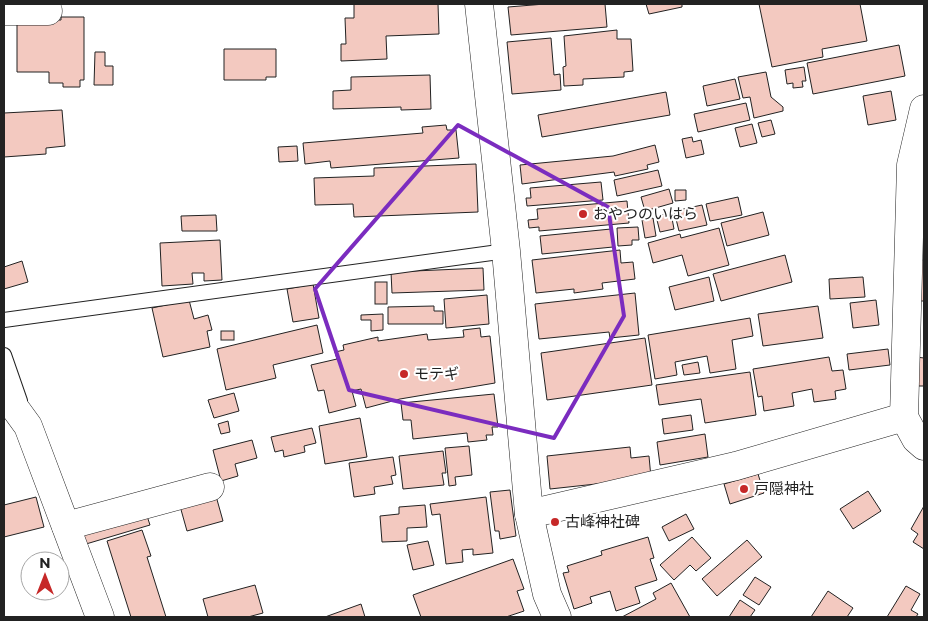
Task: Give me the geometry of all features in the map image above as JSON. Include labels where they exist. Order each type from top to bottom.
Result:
[{"type":"street","points":[[479,4],[506,251],[529,514],[546,594],[557,617]]},
{"type":"street","points":[[4,11],[48,10]]},
{"type":"street","points":[[924,109],[911,165],[904,417],[916,439],[924,446]]},
{"type":"street","points":[[4,393],[28,426],[100,617]]},
{"type":"street","points":[[529,514],[736,466],[904,417]]},
{"type":"street","points":[[66,526],[210,487]]},
{"type":"lane","points":[[4,320],[506,251]]},
{"type":"lane","points":[[4,355],[28,426]]},
{"type":"highlighted area","points":[[458,125],[608,207],[624,316],[554,438],[349,390],[315,289]]},
{"type":"building","points":[[354,4],[438,4],[439,34],[386,36],[387,59],[341,61],[341,44],[346,44],[345,18],[354,18]]},
{"type":"building","points":[[545,4],[605,4],[607,27],[511,35],[508,7]]},
{"type":"building","points":[[646,4],[682,4],[682,7],[649,14]]},
{"type":"building","points":[[759,4],[860,4],[867,41],[822,49],[823,57],[772,67]]},
{"type":"building","points":[[61,17],[84,17],[84,80],[80,80],[80,87],[63,87],[63,83],[49,83],[49,72],[17,72],[17,20],[61,20]]},
{"type":"building","points":[[617,30],[617,39],[631,39],[633,71],[624,72],[624,77],[583,79],[583,85],[564,86],[563,67],[566,66],[564,36]]},
{"type":"building","points":[[551,38],[554,75],[560,74],[561,90],[512,94],[507,42]]},
{"type":"building","points":[[899,45],[905,76],[813,94],[807,63]]},
{"type":"building","points":[[224,49],[276,49],[276,77],[266,77],[266,80],[224,80]]},
{"type":"building","points":[[95,52],[105,52],[105,66],[113,66],[113,85],[94,85]]},
{"type":"building","points":[[804,67],[806,81],[802,81],[803,87],[793,88],[793,83],[787,84],[785,70]]},
{"type":"building","points":[[766,72],[771,97],[783,107],[783,111],[754,118],[750,97],[743,98],[738,77]]},
{"type":"building","points":[[430,75],[431,109],[401,110],[401,107],[333,109],[333,91],[351,90],[351,77]]},
{"type":"building","points":[[735,79],[740,99],[707,106],[703,86]]},
{"type":"building","points":[[891,91],[896,120],[868,125],[863,96]]},
{"type":"building","points":[[666,92],[670,115],[542,137],[538,115]]},
{"type":"building","points":[[746,103],[750,120],[698,132],[694,114]]},
{"type":"building","points":[[62,110],[65,146],[46,148],[46,154],[4,157],[4,113]]},
{"type":"building","points":[[771,120],[775,134],[762,137],[758,123]]},
{"type":"building","points":[[752,124],[757,143],[740,147],[735,128]]},
{"type":"building","points":[[446,125],[447,130],[456,130],[459,158],[331,168],[330,161],[305,164],[303,143],[423,133],[422,127]]},
{"type":"building","points":[[692,137],[693,142],[701,140],[704,154],[686,158],[682,139]]},
{"type":"building","points":[[655,145],[659,162],[647,165],[648,169],[615,176],[614,172],[522,184],[520,165],[613,156]]},
{"type":"building","points":[[297,146],[298,161],[279,162],[278,147]]},
{"type":"building","points":[[476,164],[478,212],[354,217],[353,204],[315,205],[314,178],[374,176],[374,168]]},
{"type":"building","points":[[658,170],[662,186],[617,196],[614,180]]},
{"type":"building","points":[[601,182],[603,200],[527,206],[526,198],[531,198],[530,188]]},
{"type":"building","points":[[669,189],[673,203],[645,211],[641,197]]},
{"type":"building","points":[[675,190],[686,190],[686,200],[675,201]]},
{"type":"building","points":[[738,197],[742,215],[710,221],[706,204]]},
{"type":"building","name":"おやつのいはら","points":[[627,201],[629,223],[539,231],[539,227],[529,228],[528,220],[538,219],[537,209]]},
{"type":"building","points":[[702,205],[707,225],[679,231],[674,211]]},
{"type":"building","points":[[763,212],[769,235],[727,246],[721,223]]},
{"type":"building","points":[[671,213],[674,229],[660,232],[656,216]]},
{"type":"building","points":[[216,215],[217,231],[182,231],[181,216]]},
{"type":"building","points":[[653,218],[656,236],[645,238],[642,220]]},
{"type":"building","points":[[638,227],[639,240],[632,240],[632,245],[618,246],[617,228]]},
{"type":"building","points":[[719,228],[729,265],[688,276],[682,255],[653,263],[648,243],[680,234],[681,238]]},
{"type":"building","points":[[611,229],[613,247],[542,254],[540,236]]},
{"type":"building","points":[[220,240],[222,280],[204,281],[204,273],[192,273],[193,284],[162,286],[160,243]]},
{"type":"building","points":[[620,250],[621,263],[633,262],[635,279],[602,283],[603,289],[574,293],[574,289],[536,293],[532,260]]},
{"type":"building","points":[[785,255],[792,282],[721,301],[713,274]]},
{"type":"building","points":[[920,260],[924,260],[924,301],[920,301]]},
{"type":"building","points":[[22,261],[28,282],[4,289],[4,267]]},
{"type":"building","points":[[483,268],[484,290],[392,293],[391,272]]},
{"type":"building","points":[[709,277],[714,301],[675,310],[669,287]]},
{"type":"building","points":[[863,277],[865,297],[830,299],[829,279]]},
{"type":"building","points":[[375,282],[387,282],[387,304],[375,304]]},
{"type":"building","points":[[313,284],[319,318],[293,322],[287,289]]},
{"type":"building","points":[[635,293],[639,335],[610,338],[609,332],[539,339],[535,304]]},
{"type":"building","points":[[487,295],[489,324],[446,328],[444,299]]},
{"type":"building","points":[[189,300],[194,319],[208,315],[212,330],[207,331],[210,347],[163,357],[152,308]]},
{"type":"building","points":[[876,300],[879,325],[853,328],[850,303]]},
{"type":"building","points":[[434,306],[434,311],[443,311],[443,324],[388,324],[388,307]]},
{"type":"building","points":[[818,306],[823,338],[763,346],[758,314]]},
{"type":"building","points":[[383,314],[383,330],[371,331],[371,320],[361,320],[361,315]]},
{"type":"building","points":[[750,318],[753,336],[732,340],[736,369],[710,373],[707,356],[675,362],[677,375],[655,379],[648,335]]},
{"type":"building","points":[[317,325],[323,353],[273,365],[276,378],[226,390],[217,349]]},
{"type":"building","name":"モテギ","points":[[480,328],[481,337],[490,336],[495,383],[400,399],[366,408],[361,389],[352,391],[356,406],[329,413],[324,390],[318,391],[311,365],[337,359],[335,352],[344,350],[343,345],[378,337],[378,341],[427,334],[428,340],[464,337],[463,330]]},
{"type":"building","points":[[221,331],[234,331],[234,340],[221,340]]},
{"type":"building","points":[[645,338],[652,385],[547,400],[541,353]]},
{"type":"building","points":[[888,349],[890,365],[849,370],[847,354]]},
{"type":"building","points":[[829,357],[832,371],[843,370],[846,389],[835,391],[836,399],[814,402],[812,389],[792,393],[794,406],[764,411],[762,396],[758,397],[753,369]]},
{"type":"building","points":[[916,357],[924,358],[924,386],[916,386]]},
{"type":"building","points":[[698,362],[700,373],[684,375],[682,365]]},
{"type":"building","points":[[750,372],[756,415],[705,423],[701,399],[659,405],[656,385]]},
{"type":"building","points":[[234,393],[239,411],[214,418],[208,400]]},
{"type":"building","points":[[494,394],[498,427],[492,427],[493,435],[486,435],[487,440],[468,442],[467,433],[413,439],[411,420],[403,420],[401,403]]},
{"type":"building","points":[[691,415],[693,430],[664,434],[662,419]]},
{"type":"building","points":[[360,418],[367,457],[325,464],[319,426]]},
{"type":"building","points":[[228,421],[230,432],[221,434],[218,424]]},
{"type":"building","points":[[312,428],[316,443],[304,446],[305,452],[284,457],[283,450],[275,452],[271,437]]},
{"type":"building","points":[[705,434],[708,457],[660,465],[657,442]]},
{"type":"building","points":[[252,440],[257,458],[235,464],[238,476],[221,481],[213,450]]},
{"type":"building","points":[[469,446],[472,475],[455,477],[456,485],[449,486],[445,448]]},
{"type":"building","points":[[630,447],[631,458],[649,456],[651,478],[550,489],[547,456]]},
{"type":"building","points":[[443,451],[446,473],[442,473],[444,485],[403,489],[399,456]]},
{"type":"building","points":[[393,457],[396,475],[391,476],[393,484],[374,487],[375,494],[354,497],[349,463]]},
{"type":"building","name":"戸隠神社","points":[[758,474],[764,493],[730,504],[724,484]]},
{"type":"building","points":[[510,490],[516,536],[500,539],[499,531],[495,531],[490,492]]},
{"type":"building","points":[[868,491],[881,511],[853,529],[840,509]]},
{"type":"building","points":[[216,496],[223,521],[187,531],[180,506]]},
{"type":"building","points":[[36,497],[44,527],[4,537],[4,505]]},
{"type":"building","points":[[486,497],[493,553],[473,555],[473,549],[462,550],[463,562],[446,564],[440,514],[432,515],[430,504]]},
{"type":"building","points":[[425,505],[427,527],[407,528],[407,541],[382,542],[380,516],[399,514],[399,507]]},
{"type":"building","points":[[924,506],[924,549],[913,542],[918,534],[911,529]]},
{"type":"building","points":[[146,513],[150,525],[86,544],[82,533]]},
{"type":"building","points":[[686,514],[694,529],[669,541],[662,527]]},
{"type":"building","points":[[142,530],[151,556],[147,557],[166,617],[131,617],[107,541]]},
{"type":"building","points":[[648,537],[654,558],[650,559],[657,580],[635,587],[640,603],[616,611],[610,591],[590,597],[592,603],[574,609],[563,573],[569,572],[567,566],[602,555],[601,551]]},
{"type":"building","points":[[692,537],[711,558],[696,571],[690,565],[674,580],[660,565]]},
{"type":"building","points":[[747,540],[762,557],[717,596],[702,579]]},
{"type":"building","points":[[428,541],[434,565],[413,570],[407,545]]},
{"type":"building","points":[[513,559],[524,589],[517,591],[524,611],[506,617],[421,617],[413,595]]},
{"type":"building","points":[[755,577],[771,587],[759,605],[743,595]]},
{"type":"building","points":[[671,583],[690,617],[622,617],[656,599],[653,593]]},
{"type":"building","points":[[255,585],[263,613],[248,617],[208,617],[203,599]]},
{"type":"building","points":[[906,586],[920,594],[911,610],[918,614],[916,617],[887,617]]},
{"type":"building","points":[[828,591],[853,608],[847,617],[811,617]]},
{"type":"building","points":[[740,600],[755,610],[750,617],[729,617]]},
{"type":"building","points":[[361,604],[365,617],[325,617]]},
{"type":"place","name":"おやつのいはら","points":[[583,214]]},
{"type":"place","name":"モテギ","points":[[404,374]]},
{"type":"place","name":"戸隠神社","points":[[744,489]]},
{"type":"place","name":"古峰神社碑","points":[[555,522]]}]
